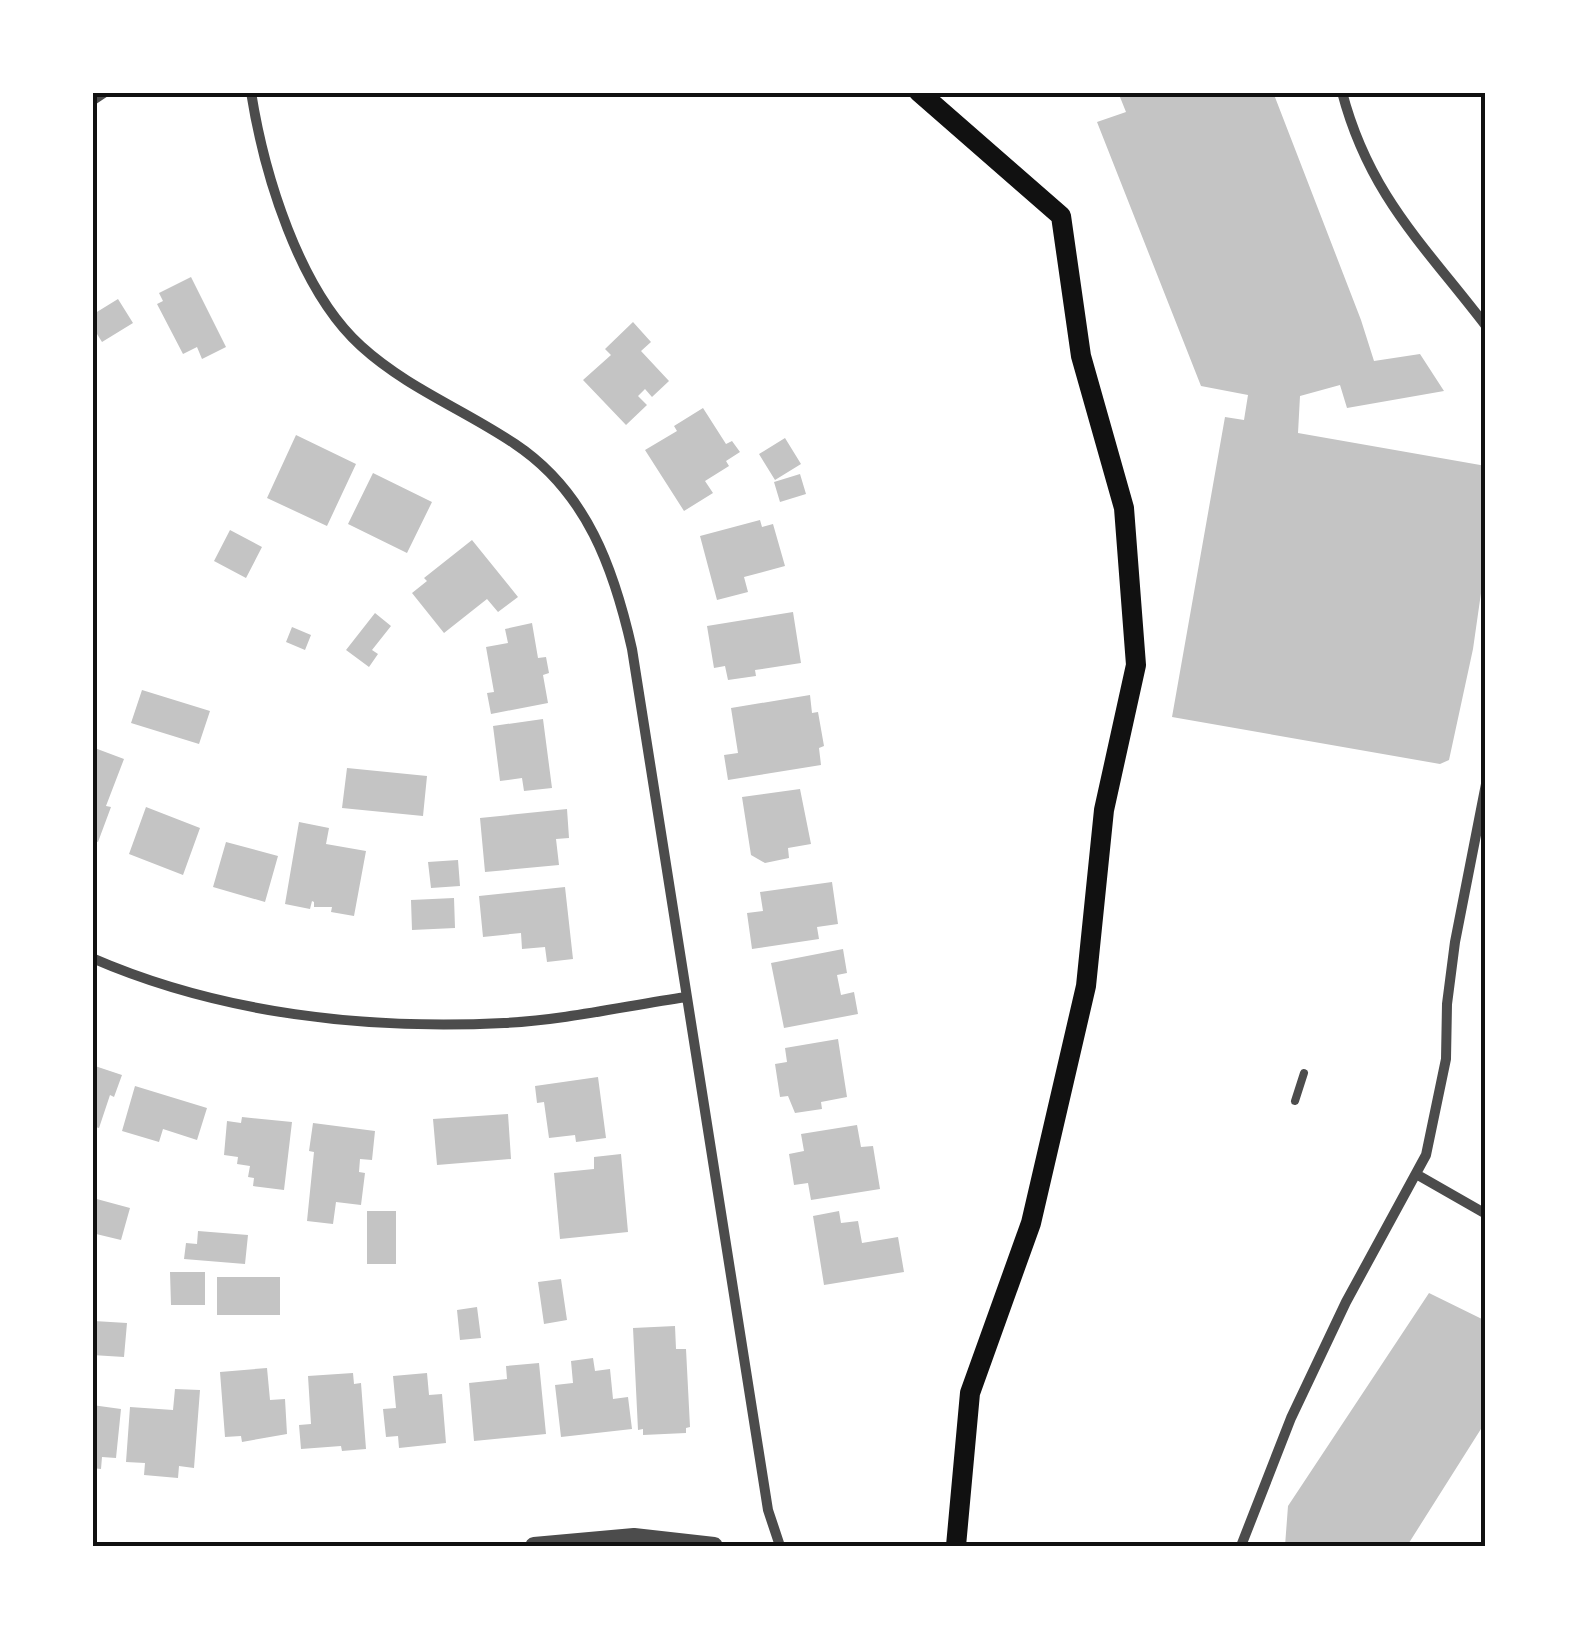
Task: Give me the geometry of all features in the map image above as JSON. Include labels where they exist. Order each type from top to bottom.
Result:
[{"type":"main road","points":[[919,92],[1061,216],[1081,356],[1124,508],[1136,665],[1104,810],[1086,986],[1031,1223],[970,1393],[956,1546]]},
{"type":"street","points":[[252,92],[256,124],[296,246],[326,309],[362,347],[400,375],[516,444],[550,472],[580,507],[620,594],[768,1510],[780,1546]]},
{"type":"street","points":[[1342,92],[1362,156],[1402,222],[1486,326]]},
{"type":"street","points":[[1240,1546],[1298,1401],[1346,1302],[1426,1156],[1446,1058],[1456,942],[1486,784]]},
{"type":"street","points":[[92,958],[135,976],[208,997],[290,1013],[379,1023],[505,1023],[686,997]]},
{"type":"street","points":[[1416,1174],[1486,1214]]},
{"type":"street","points":[[534,1546],[634,1537],[714,1546]]},
{"type":"lane","points":[[92,102],[107,92]]},
{"type":"lane","points":[[1294,1102],[1304,1073]]},
{"type":"building","points":[[1118,92],[1273,92],[1374,361],[1420,354],[1444,391],[1347,408],[1340,385],[1300,396],[1298,433],[1486,466],[1486,558],[1473,649],[1449,760],[1440,764],[1172,717],[1225,417],[1244,420],[1248,395],[1201,386],[1097,122],[1126,112]]},
{"type":"building","points":[[191,277],[226,347],[202,359],[197,347],[183,354],[157,304],[163,301],[159,293]]},
{"type":"building","points":[[118,299],[133,323],[102,342],[92,326],[92,315]]},
{"type":"building","points":[[633,322],[651,342],[641,351],[669,381],[652,397],[645,389],[638,396],[647,405],[626,425],[583,380],[611,355],[605,349]]},
{"type":"building","points":[[703,408],[726,444],[732,441],[740,452],[726,461],[729,466],[705,481],[713,493],[684,511],[645,450],[677,431],[674,426]]},
{"type":"building","points":[[296,435],[356,464],[327,526],[267,498]]},
{"type":"building","points":[[785,438],[801,464],[775,480],[759,454]]},
{"type":"building","points":[[373,473],[432,502],[407,553],[348,524]]},
{"type":"building","points":[[800,474],[806,494],[780,502],[774,482]]},
{"type":"building","points":[[760,520],[762,527],[773,524],[785,566],[744,577],[748,592],[717,600],[700,536]]},
{"type":"building","points":[[230,530],[262,547],[246,578],[214,561]]},
{"type":"building","points":[[472,540],[518,597],[498,612],[487,599],[444,633],[412,593],[427,581],[424,578]]},
{"type":"building","points":[[793,612],[801,663],[755,670],[756,676],[728,680],[725,666],[714,668],[707,626]]},
{"type":"building","points":[[375,613],[391,626],[372,650],[378,654],[369,667],[346,650]]},
{"type":"building","points":[[532,623],[538,658],[546,657],[549,673],[543,675],[548,703],[491,714],[487,693],[494,692],[486,647],[508,643],[505,629]]},
{"type":"building","points":[[292,627],[311,635],[305,650],[286,642]]},
{"type":"building","points":[[142,690],[210,711],[199,744],[131,723]]},
{"type":"building","points":[[810,695],[812,713],[818,712],[824,746],[819,748],[821,765],[728,780],[724,755],[738,753],[731,708]]},
{"type":"building","points":[[543,719],[552,788],[524,791],[522,778],[500,781],[493,726]]},
{"type":"building","points":[[92,747],[124,759],[106,806],[111,807],[98,842],[92,840]]},
{"type":"building","points":[[347,768],[427,776],[423,816],[342,808]]},
{"type":"building","points":[[800,789],[811,844],[788,848],[789,858],[765,863],[751,855],[742,797]]},
{"type":"building","points":[[146,807],[200,828],[183,875],[129,854]]},
{"type":"building","points":[[567,809],[569,838],[556,839],[559,865],[485,872],[480,818]]},
{"type":"building","points":[[299,822],[329,828],[326,844],[366,851],[354,916],[331,912],[332,907],[314,907],[312,901],[310,909],[285,904]]},
{"type":"building","points":[[226,842],[278,856],[265,902],[213,887]]},
{"type":"building","points":[[458,860],[460,886],[431,888],[428,862]]},
{"type":"building","points":[[832,882],[838,924],[817,927],[819,939],[752,949],[747,913],[763,911],[760,892]]},
{"type":"building","points":[[565,887],[573,959],[547,962],[545,947],[522,949],[521,933],[483,937],[479,896]]},
{"type":"building","points":[[454,898],[455,928],[412,930],[411,900]]},
{"type":"building","points":[[843,949],[847,973],[837,975],[841,995],[854,992],[858,1014],[784,1028],[771,963]]},
{"type":"building","points":[[838,1039],[847,1097],[821,1102],[822,1109],[795,1113],[788,1096],[780,1097],[775,1064],[787,1062],[785,1048]]},
{"type":"building","points":[[92,1065],[122,1075],[114,1097],[110,1095],[99,1128],[92,1126]]},
{"type":"building","points":[[598,1077],[606,1138],[576,1142],[575,1135],[549,1138],[544,1102],[537,1103],[535,1086]]},
{"type":"building","points":[[135,1086],[207,1108],[197,1140],[163,1129],[159,1142],[122,1131]]},
{"type":"building","points":[[508,1114],[511,1159],[437,1165],[433,1119]]},
{"type":"building","points":[[242,1117],[292,1122],[284,1190],[253,1186],[254,1178],[248,1177],[250,1166],[237,1164],[238,1157],[224,1155],[227,1121],[241,1123]]},
{"type":"building","points":[[313,1123],[375,1131],[372,1160],[360,1159],[359,1172],[365,1173],[361,1205],[336,1202],[333,1224],[307,1221]]},
{"type":"building","points":[[857,1125],[861,1147],[873,1146],[880,1189],[811,1200],[808,1183],[794,1185],[789,1154],[804,1151],[801,1134]]},
{"type":"building","points":[[621,1154],[628,1232],[560,1239],[554,1173],[594,1169],[594,1157]]},
{"type":"building","points":[[93,1198],[130,1208],[121,1240],[92,1233]]},
{"type":"building","points":[[367,1211],[396,1211],[396,1264],[367,1264]]},
{"type":"building","points":[[839,1211],[841,1223],[858,1221],[862,1243],[898,1237],[904,1272],[824,1285],[813,1216]]},
{"type":"building","points":[[198,1231],[248,1235],[245,1264],[184,1259],[186,1243],[197,1244]]},
{"type":"building","points":[[170,1272],[205,1272],[205,1305],[171,1305]]},
{"type":"building","points":[[217,1277],[280,1277],[280,1315],[217,1315]]},
{"type":"building","points":[[561,1279],[567,1320],[544,1324],[538,1282]]},
{"type":"building","points":[[1429,1293],[1486,1321],[1486,1421],[1407,1546],[1285,1546],[1288,1506]]},
{"type":"building","points":[[477,1307],[481,1338],[460,1340],[457,1310]]},
{"type":"building","points":[[94,1321],[127,1323],[124,1357],[92,1355]]},
{"type":"building","points":[[675,1326],[676,1349],[686,1349],[690,1427],[686,1433],[643,1435],[643,1429],[638,1430],[633,1328]]},
{"type":"building","points":[[593,1358],[595,1371],[610,1369],[613,1399],[628,1397],[632,1429],[561,1437],[555,1385],[573,1383],[571,1361]]},
{"type":"building","points":[[539,1363],[546,1434],[474,1441],[469,1383],[507,1379],[506,1366]]},
{"type":"building","points":[[267,1368],[270,1400],[285,1399],[287,1434],[242,1442],[241,1436],[225,1437],[220,1372]]},
{"type":"building","points":[[353,1373],[354,1384],[361,1383],[366,1449],[301,1449],[299,1425],[311,1424],[308,1376]]},
{"type":"building","points":[[427,1373],[429,1395],[442,1394],[446,1443],[399,1448],[398,1436],[386,1437],[383,1409],[396,1408],[393,1376]]},
{"type":"building","points":[[175,1389],[200,1390],[194,1468],[179,1466],[178,1478],[144,1475],[145,1463],[126,1462],[130,1407],[173,1410]]},
{"type":"building","points":[[92,1405],[121,1409],[116,1458],[102,1457],[101,1469],[92,1468]]}]
